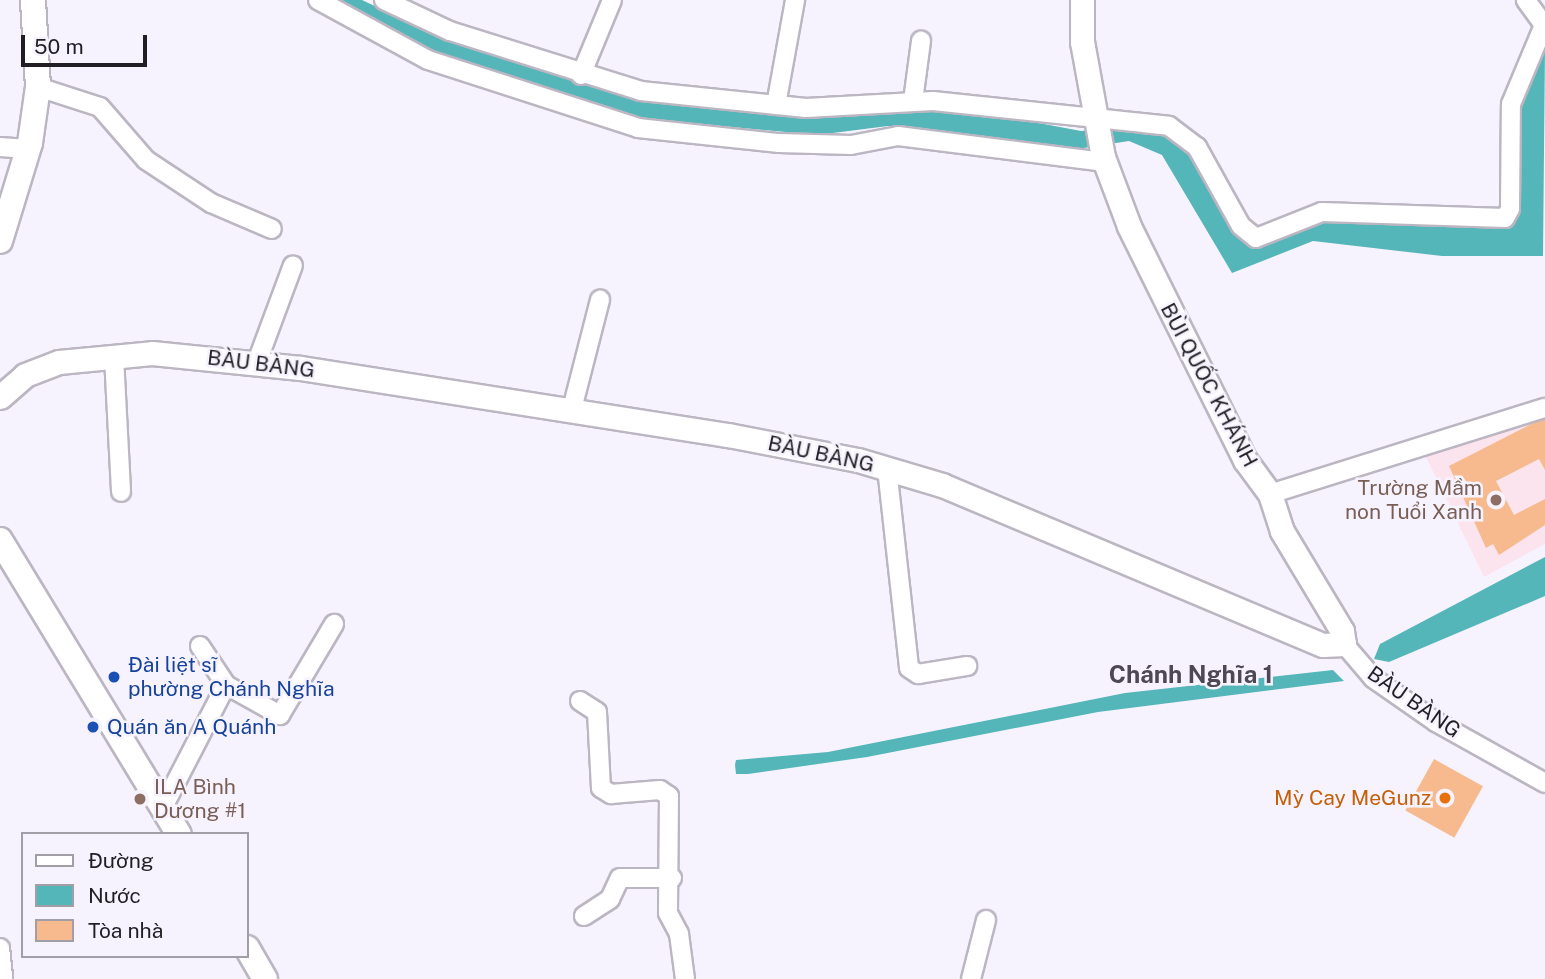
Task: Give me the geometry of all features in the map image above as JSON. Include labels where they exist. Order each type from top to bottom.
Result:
[{"type":"main road","points":[[0,241],[28,149],[38,87],[33,0]]},
{"type":"main road","points":[[0,540],[11,576],[178,832]]},
{"type":"main road","points":[[248,950],[265,979]]},
{"type":"street","points":[[318,0],[428,60],[638,128],[779,142],[851,145],[898,136],[1104,159]]},
{"type":"street","points":[[384,0],[450,31],[581,75],[641,91],[776,106],[913,101],[1170,126],[1186,136],[1218,177],[1241,226],[1256,238],[1322,212],[1505,218],[1510,209],[1511,104],[1544,25],[1526,0]]},
{"type":"street","points":[[581,75],[612,0]]},
{"type":"street","points":[[776,106],[795,0]]},
{"type":"street","points":[[1082,0],[1082,43],[1099,121]]},
{"type":"street","points":[[913,101],[921,41]]},
{"type":"street","points":[[38,87],[100,107],[146,160],[211,203],[272,229]]},
{"type":"street","name":"BÙI QUỐC KHÁNH","points":[[1099,121],[1104,159],[1177,327],[1245,460],[1270,494],[1282,531],[1342,631],[1344,644]]},
{"type":"street","points":[[0,147],[28,149]]},
{"type":"street","points":[[257,362],[293,265]]},
{"type":"street","points":[[572,410],[600,300]]},
{"type":"street","name":"BÀU BÀNG","points":[[25,375],[59,362],[152,353],[257,362],[572,410],[887,468],[942,485],[1323,645],[1344,644],[1373,678],[1436,722],[1545,783]]},
{"type":"street","points":[[114,357],[121,492]]},
{"type":"street","points":[[0,373],[25,375]]},
{"type":"street","points":[[0,397],[25,375]]},
{"type":"street","points":[[1270,494],[1545,408]]},
{"type":"street","points":[[887,468],[909,668],[918,674],[967,666]]},
{"type":"street","points":[[200,646],[226,685],[281,715],[334,624]]},
{"type":"street","points":[[163,807],[226,685]]},
{"type":"street","points":[[580,701],[594,705],[597,712],[601,788],[611,794],[660,790],[669,796],[672,878],[668,913],[679,934],[685,979]]},
{"type":"street","points":[[584,916],[610,899],[620,878],[672,878]]},
{"type":"street","points":[[971,979],[986,920]]},
{"type":"street","points":[[0,948],[3,979]]},
{"type":"shaded area","name":"Trường Mầm non Tuổi Xanh","points":[[1545,410],[1545,544],[1484,577],[1425,455]]},
{"type":"water","points":[[324,0],[362,0],[425,30],[649,99],[991,114],[1081,131],[1148,126],[1176,133],[1217,205],[1256,242],[1343,217],[1512,226],[1519,114],[1545,47],[1543,256],[1442,256],[1313,241],[1232,273],[1162,155],[1129,141],[1077,149],[888,126],[817,135],[636,118],[431,52]]},
{"type":"water","points":[[1545,557],[1545,596],[1389,662],[1374,659],[1380,644]]},
{"type":"water","points":[[1333,670],[1344,681],[1098,712],[867,757],[736,774],[736,760],[828,752],[1125,693]]},
{"type":"building","points":[[1545,417],[1545,470],[1539,459],[1496,481],[1514,515],[1545,499],[1545,525],[1499,555],[1493,544],[1486,548],[1449,466]]},
{"type":"building","name":"Mỳ Cay MeGunz","points":[[1434,759],[1483,786],[1454,838],[1405,811]]},
{"type":"place","name":"Trường Mầm non Tuổi Xanh","points":[[1496,500]]},
{"type":"place","name":"Đài liệt sĩ phường Chánh Nghĩa","points":[[114,677]]},
{"type":"place","name":"Quán ăn A Quánh","points":[[93,727]]},
{"type":"place","name":"Mỳ Cay MeGunz","points":[[1445,798]]},
{"type":"place","name":"ILA Bình Dương #1","points":[[140,799]]},
{"type":"district","name":"Chánh Nghĩa 1","points":[[1191,675]]}]
